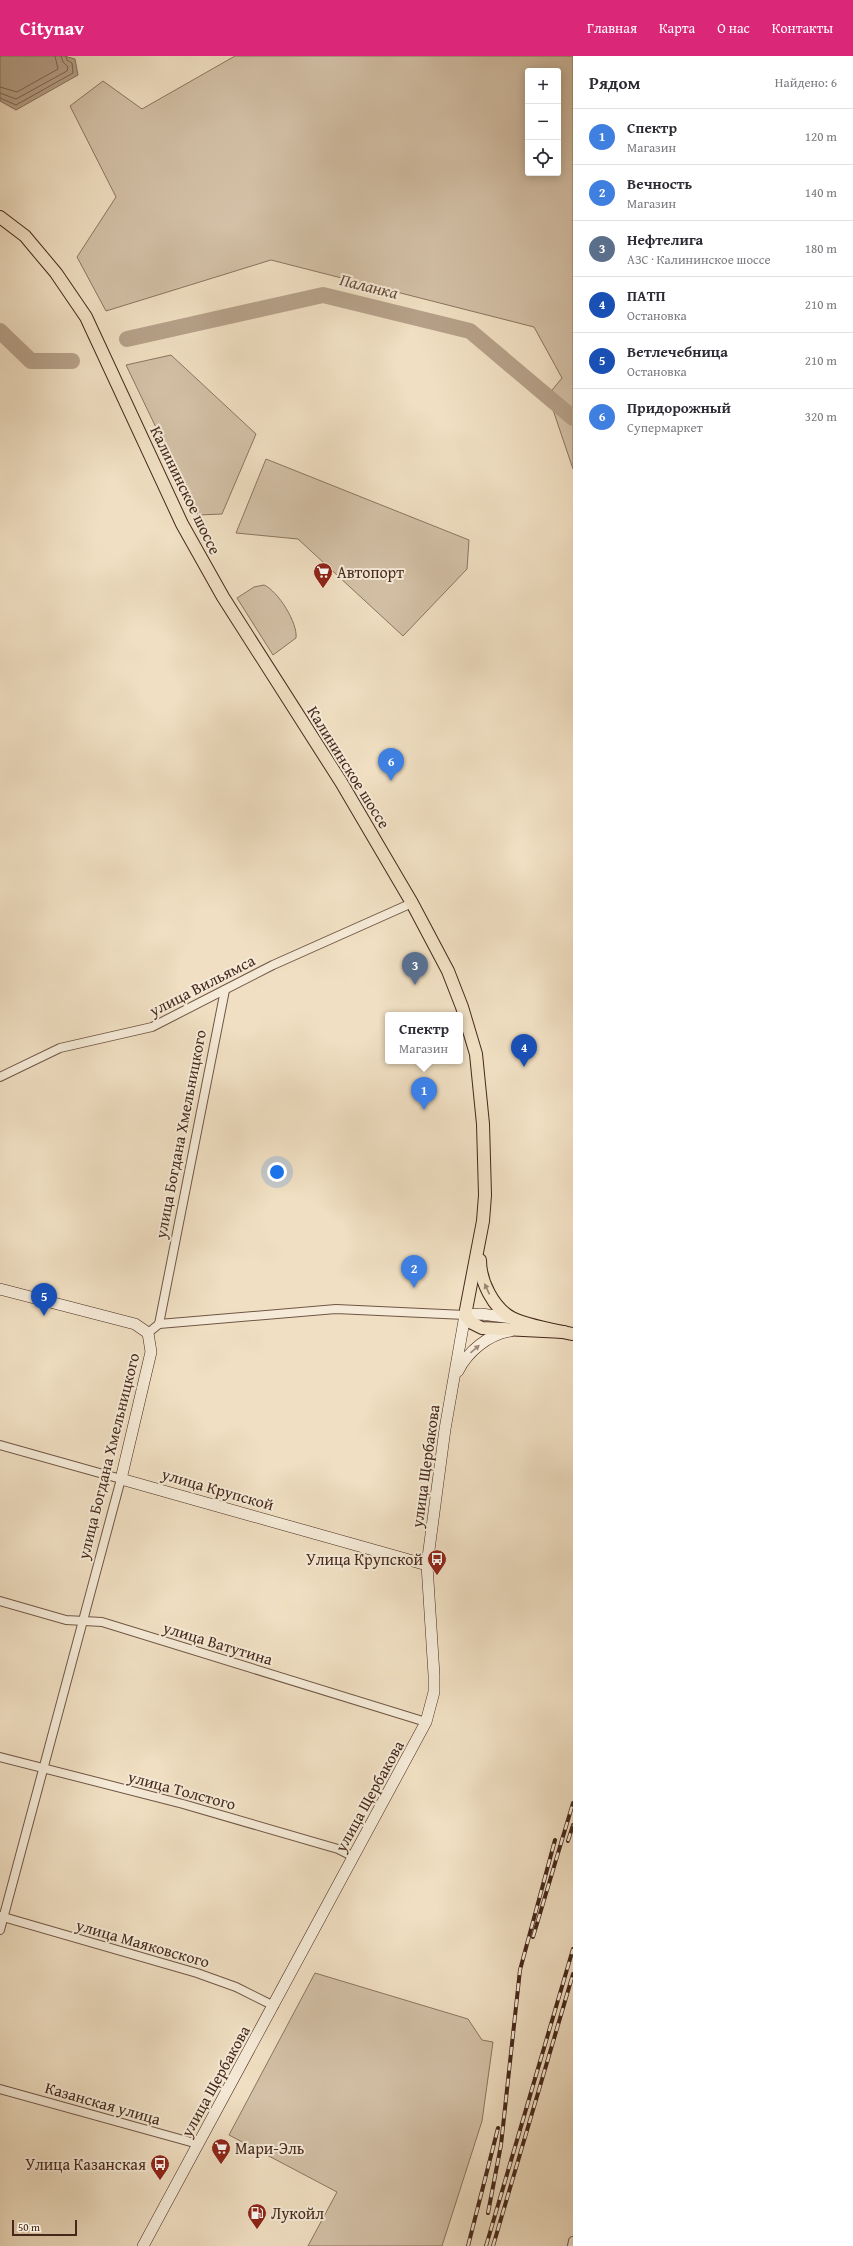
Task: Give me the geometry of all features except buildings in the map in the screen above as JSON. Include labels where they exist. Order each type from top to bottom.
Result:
[{"type":"main road","name":"Калининское шоссе","points":[[0,216],[25,236],[56,273],[86,317],[182,524],[223,597],[341,782],[412,903],[448,971],[462,1007],[476,1054],[482,1105],[485,1195],[479,1249],[465,1315]]},
{"type":"main road","points":[[479,1249],[480,1264],[487,1289],[501,1309],[512,1318]]},
{"type":"main road","points":[[0,1289],[135,1324],[148,1333]]},
{"type":"main road","points":[[465,1315],[481,1314],[512,1318],[569,1333]]},
{"type":"main road","points":[[465,1315],[472,1323],[482,1328],[569,1333]]},
{"type":"main road","name":"улица Щербакова","points":[[143,2246],[354,1857],[426,1722],[431,1708],[434,1680],[427,1565],[465,1315]]},
{"type":"main road","points":[[454,1381],[461,1365],[476,1347],[502,1333],[514,1330]]},
{"type":"main road","name":"улица Богдана Хмельницкого","points":[[121,1479],[151,1352],[148,1333]]},
{"type":"main road","name":"улица Крупской","points":[[121,1479],[427,1565]]},
{"type":"street","name":"улица Вильямса","points":[[0,1076],[60,1048],[152,1026],[273,965],[412,903]]},
{"type":"street","name":"улица Богдана Хмельницкого","points":[[148,1333],[159,1324],[225,990]]},
{"type":"street","points":[[159,1324],[336,1309],[465,1315]]},
{"type":"street","name":"улица Крупской","points":[[0,1445],[121,1479]]},
{"type":"street","name":"улица Богдана Хмельницкого","points":[[0,1930],[2,1916],[84,1621],[121,1479]]},
{"type":"street","name":"улица Ватутина","points":[[0,1601],[66,1620],[102,1622],[426,1722]]},
{"type":"street","name":"улица Толстого","points":[[0,1757],[183,1804],[338,1849],[354,1857]]},
{"type":"street","name":"улица Маяковского","points":[[2,1916],[197,1973],[236,1987],[274,2006]]},
{"type":"street","name":"Казанская улица","points":[[0,2089],[198,2144]]},
{"type":"street","points":[[572,2246],[573,2241]]},
{"type":"shaded area","points":[[235,56],[573,56],[573,469],[548,395],[562,378],[534,327],[271,260],[106,311],[77,257],[116,197],[70,106],[103,81],[142,109]]},
{"type":"shaded area","points":[[171,355],[256,434],[222,514],[198,515],[126,365]]},
{"type":"shaded area","points":[[266,459],[469,540],[467,569],[403,636],[298,539],[236,533]]},
{"type":"shaded area","points":[[264,585],[281,600],[294,624],[296,632],[296,638],[273,655],[237,598],[254,587]]},
{"type":"shaded area","points":[[315,1973],[468,2019],[482,2040],[493,2042],[482,2121],[442,2246],[308,2246],[337,2192],[229,2135]]},
{"type":"water","points":[[0,56],[64,56],[75,59],[78,75],[16,110],[0,101]]},
{"type":"waterway","name":"Паланка","points":[[127,339],[323,295],[470,331],[573,418]]},
{"type":"waterway","name":"Паланка","points":[[0,331],[31,361],[72,361]]},
{"type":"railway","points":[[533,1937],[573,1803]]},
{"type":"railway","points":[[568,1841],[573,1825]]},
{"type":"railway","points":[[488,2213],[501,2145],[520,1970],[555,1840]]},
{"type":"railway","points":[[486,2246],[573,1949]]},
{"type":"railway","points":[[493,2246],[573,1974]]},
{"type":"railway","points":[[468,2246],[498,2128]]},
{"type":"place","name":"Автопорт","points":[[323,589]]},
{"type":"place","name":"Придорожный","points":[[391,781]]},
{"type":"place","name":"Нефтелига","points":[[415,985]]},
{"type":"place","name":"ПАТП","points":[[524,1067]]},
{"type":"place","name":"Спектр","points":[[424,1110]]},
{"type":"place","name":"Вечность","points":[[414,1288]]},
{"type":"place","name":"Ветлечебница","points":[[44,1316]]},
{"type":"place","name":"Улица Крупской","points":[[437,1576]]},
{"type":"place","name":"Мари-Эль","points":[[221,2165]]},
{"type":"place","name":"Улица Казанская","points":[[160,2181]]},
{"type":"place","name":"Лукойл","points":[[257,2230]]}]
